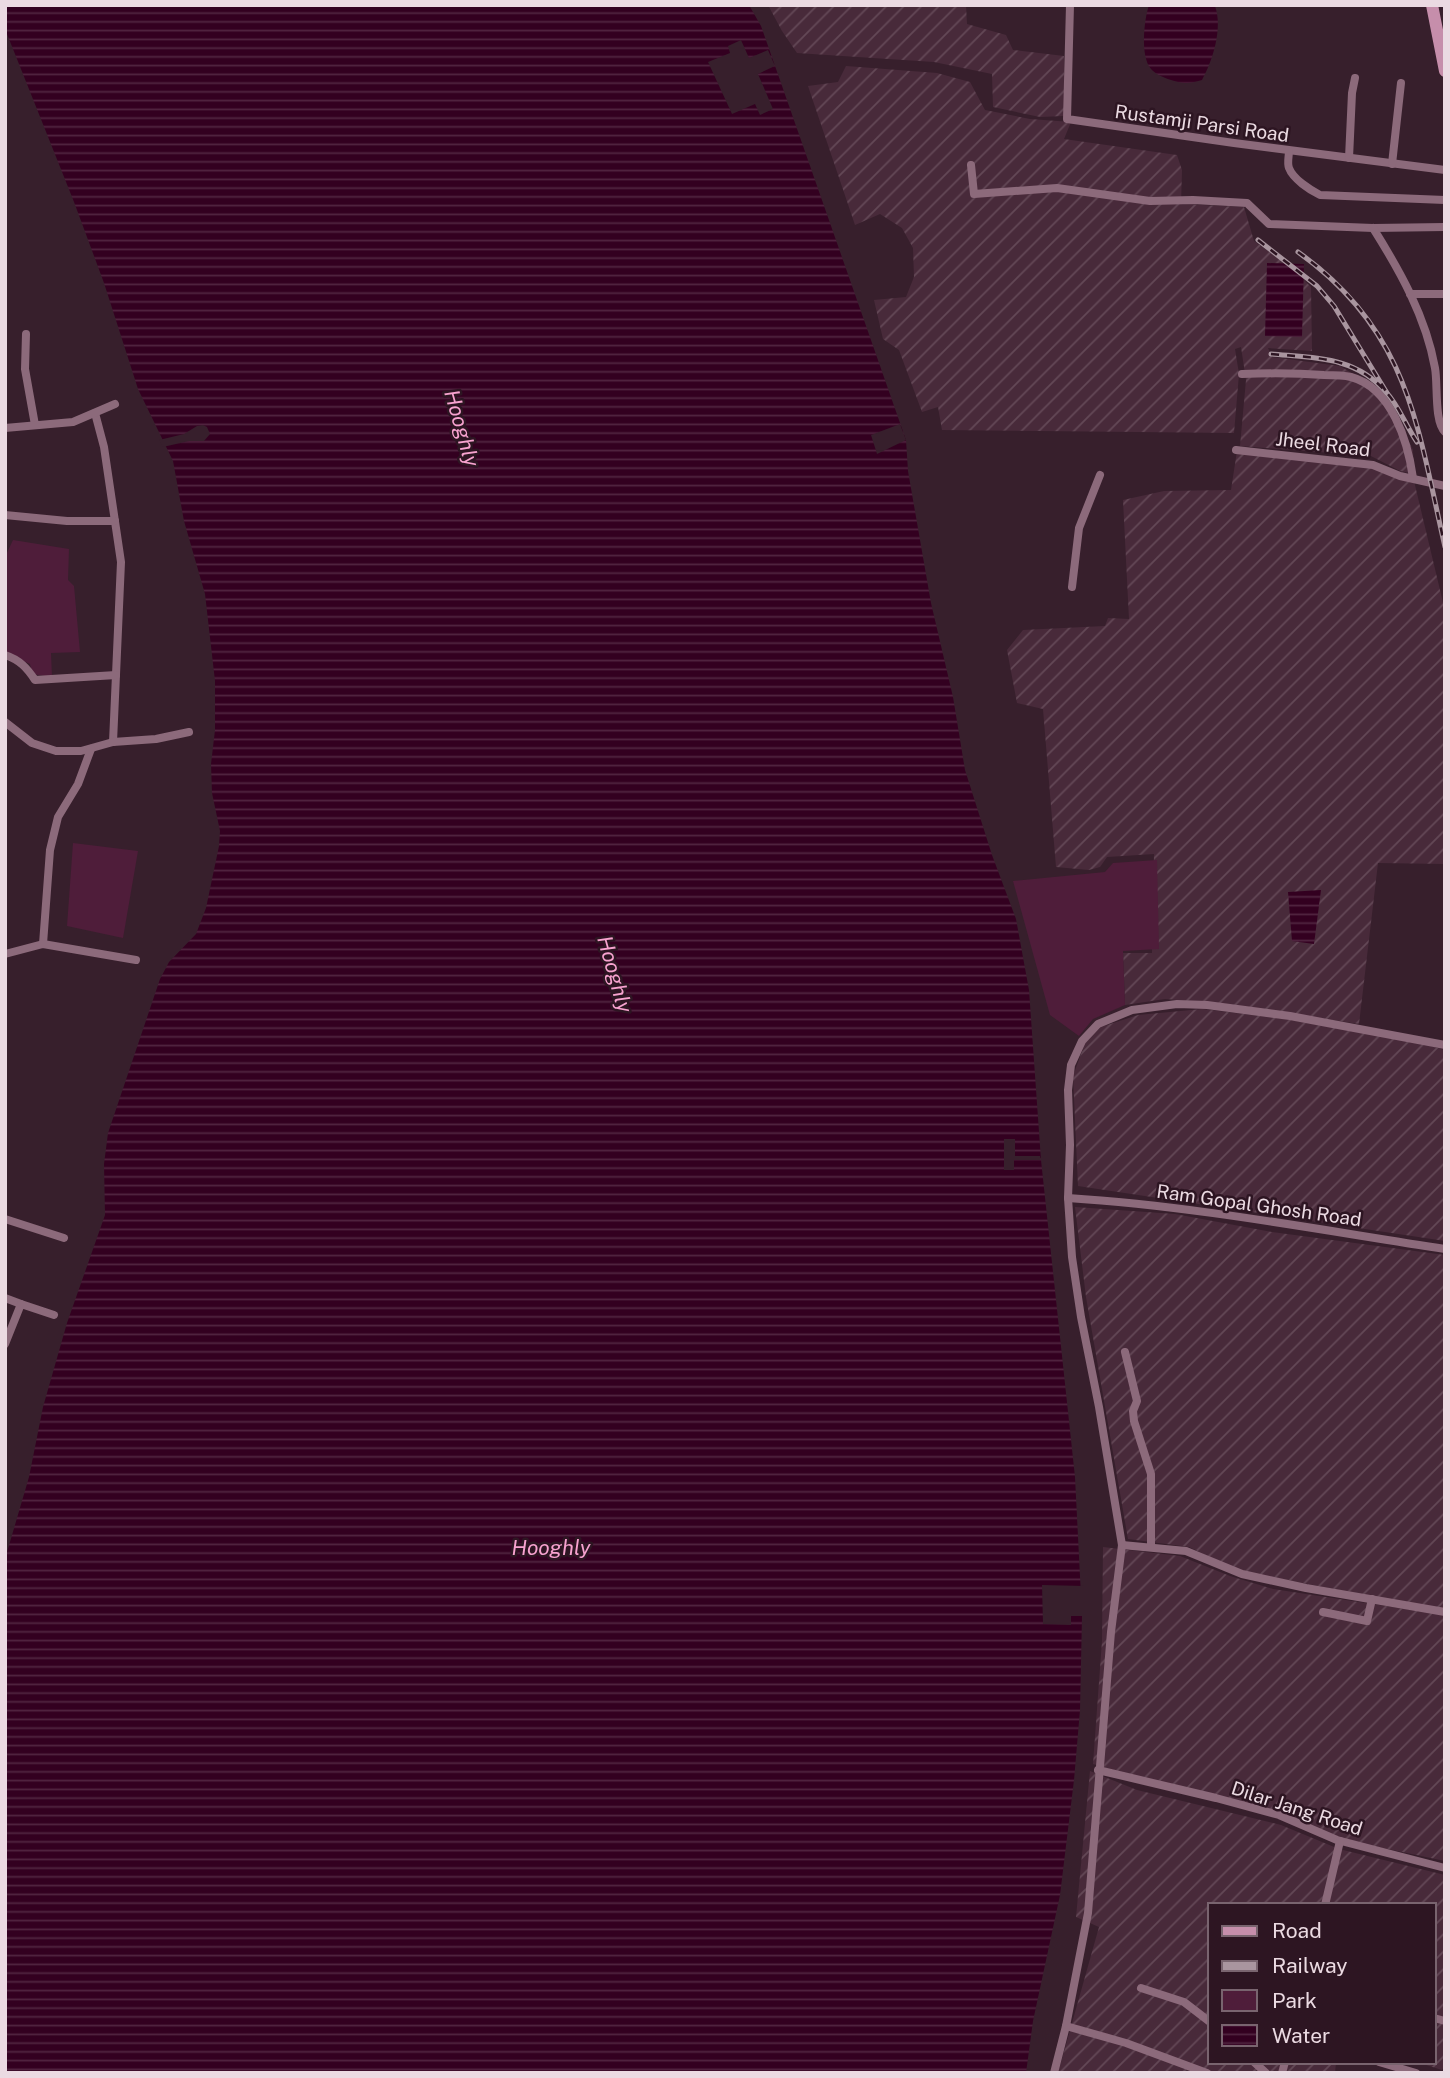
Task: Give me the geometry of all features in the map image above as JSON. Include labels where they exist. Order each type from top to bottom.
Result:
[{"type":"street","name":"Rustamji Parsi Road","points":[[1070,5],[1067,119],[1445,170]]},
{"type":"street","points":[[1432,5],[1442,41],[1445,71]]},
{"type":"street","points":[[1349,158],[1355,78]]},
{"type":"street","points":[[1392,164],[1401,83]]},
{"type":"street","points":[[1289,150],[1288,164],[1291,172],[1320,195],[1445,200]]},
{"type":"street","points":[[971,165],[974,194],[1057,188],[1150,201],[1247,203],[1269,224],[1373,228],[1445,227]]},
{"type":"street","points":[[1373,228],[1410,294],[1435,367],[1439,418],[1441,428],[1445,432]]},
{"type":"street","points":[[1410,294],[1445,294]]},
{"type":"street","points":[[26,334],[25,369],[35,425]]},
{"type":"street","points":[[1435,367],[1445,366]]},
{"type":"street","points":[[1242,374],[1283,372],[1340,376],[1351,377],[1367,385],[1392,409],[1405,437],[1413,478]]},
{"type":"street","points":[[5,428],[73,422],[115,404]]},
{"type":"street","points":[[94,413],[104,447],[122,575],[113,742]]},
{"type":"street","name":"Jheel Road","points":[[1236,450],[1373,465],[1401,476],[1445,486]]},
{"type":"street","points":[[1072,587],[1079,528],[1100,475]]},
{"type":"street","points":[[5,515],[67,521],[115,521]]},
{"type":"street","points":[[5,655],[15,658],[26,667],[35,680],[116,675]]},
{"type":"street","points":[[5,722],[32,743],[72,752],[113,742],[156,739],[189,732]]},
{"type":"street","points":[[43,944],[50,850],[58,817],[78,784],[91,749]]},
{"type":"street","points":[[5,954],[43,944],[136,960]]},
{"type":"street","points":[[1054,2073],[1088,1913],[1098,1770],[1122,1545],[1072,1257],[1068,1198],[1068,1090],[1071,1065],[1082,1041],[1098,1024],[1132,1010],[1177,1004],[1207,1005],[1302,1018],[1445,1045]]},
{"type":"street","name":"Ram Gopal Ghosh Road","points":[[1068,1198],[1220,1214],[1445,1249]]},
{"type":"street","points":[[5,1219],[64,1238]]},
{"type":"street","points":[[5,1298],[54,1315]]},
{"type":"street","points":[[5,1344],[21,1304]]},
{"type":"street","points":[[1125,1352],[1137,1401],[1133,1411],[1134,1421],[1151,1474],[1151,1547]]},
{"type":"street","points":[[1122,1545],[1186,1551],[1242,1574],[1445,1612]]},
{"type":"street","points":[[1323,1612],[1367,1621],[1372,1599]]},
{"type":"street","name":"Dilar Jang Road","points":[[1098,1770],[1279,1815],[1340,1841],[1445,1868]]},
{"type":"street","points":[[1325,1903],[1340,1841]]},
{"type":"street","points":[[1141,1988],[1184,2002],[1208,2020]]},
{"type":"street","points":[[1066,2026],[1126,2043],[1207,2073]]},
{"type":"street","points":[[1386,2064],[1416,2073]]},
{"type":"shaded area","points":[[768,5],[966,5],[967,24],[1006,35],[1013,50],[1064,56],[1064,116],[1040,117],[993,107],[992,74],[934,62],[797,53]]},
{"type":"shaded area","points":[[846,66],[937,73],[970,82],[985,110],[1030,119],[1071,122],[1064,139],[1177,155],[1182,170],[1181,204],[1244,207],[1254,241],[1292,268],[1311,287],[1312,351],[1268,348],[1272,357],[1340,366],[1368,383],[1397,418],[1413,450],[1414,474],[1400,471],[1371,456],[1240,446],[1246,380],[1241,347],[1235,349],[1239,374],[1234,433],[942,430],[938,407],[922,412],[899,350],[883,339],[874,300],[906,297],[914,277],[913,248],[902,228],[880,214],[855,225],[808,86],[838,82]]},
{"type":"shaded area","points":[[1237,451],[1372,463],[1414,481],[1445,611],[1445,864],[1378,863],[1359,1024],[1227,1004],[1165,999],[1125,1005],[1123,953],[1152,953],[1154,854],[1107,857],[1100,867],[1089,870],[1056,867],[1043,709],[1017,703],[1007,650],[1023,630],[1105,626],[1108,618],[1129,619],[1123,500],[1164,491],[1231,490]]},
{"type":"shaded area","points":[[1202,1009],[1285,1019],[1420,1043],[1445,1050],[1445,1241],[1078,1186],[1073,1076],[1085,1043],[1101,1027],[1138,1015]]},
{"type":"shaded area","points":[[1075,1207],[1175,1214],[1272,1232],[1445,1255],[1445,1610],[1239,1571],[1189,1547],[1128,1539],[1086,1297]]},
{"type":"shaded area","points":[[1103,1547],[1180,1556],[1230,1576],[1273,1589],[1445,1615],[1445,1861],[1345,1840],[1314,1827],[1093,1764],[1102,1641]]},
{"type":"shaded area","points":[[1090,1771],[1137,1790],[1281,1825],[1339,1849],[1445,1875],[1445,2065],[1442,2070],[1423,2064],[1436,2064],[1436,1903],[1208,1903],[1208,2064],[1336,2064],[1335,2073],[1058,2073],[1099,1927],[1076,1917]]},
{"type":"green space","points":[[13,540],[69,549],[68,580],[74,586],[80,652],[51,653],[52,677],[32,674],[30,664],[5,653],[5,557]]},
{"type":"green space","points":[[73,843],[138,851],[123,938],[67,926]]},
{"type":"green space","points":[[1157,860],[1159,949],[1123,951],[1125,1005],[1093,1019],[1079,1036],[1050,1015],[1013,881],[1105,872],[1113,863]]},
{"type":"water","name":"Hooghly","points":[[5,5],[749,5],[761,26],[906,440],[908,471],[931,603],[953,697],[965,770],[1016,919],[1029,990],[1041,1160],[1075,1477],[1082,1616],[1080,1710],[1060,1895],[1033,2021],[1026,2073],[5,2073],[5,1559],[29,1477],[43,1407],[67,1323],[105,1215],[104,1164],[108,1133],[160,979],[169,962],[196,934],[206,908],[220,831],[212,793],[215,681],[205,594],[184,521],[173,461],[138,389],[104,283],[5,29]]},
{"type":"water","points":[[1149,5],[1215,6],[1218,24],[1216,44],[1202,80],[1179,82],[1160,76],[1151,69],[1144,47]]},
{"type":"water","points":[[1267,263],[1304,264],[1302,337],[1265,336]]},
{"type":"water","points":[[1321,890],[1314,944],[1292,941],[1288,892]]},
{"type":"pier","points":[[741,40],[749,58],[768,50],[775,66],[758,74],[773,109],[760,115],[755,104],[732,114],[708,62],[730,53],[728,46]]},
{"type":"pier","points":[[900,424],[906,440],[877,454],[871,435]]},
{"type":"pier","points":[[203,425],[210,434],[204,441],[189,441],[163,447],[159,440],[184,434]]},
{"type":"pier","points":[[1004,1139],[1015,1139],[1015,1156],[1040,1156],[1041,1160],[1014,1160],[1014,1170],[1004,1170]]},
{"type":"pier","points":[[1042,1585],[1085,1586],[1085,1616],[1071,1616],[1071,1625],[1043,1624]]},
{"type":"railway","points":[[1258,240],[1317,286],[1334,306],[1387,393]]},
{"type":"railway","points":[[1298,252],[1335,282],[1364,314],[1386,348],[1403,383],[1415,421],[1445,547]]},
{"type":"railway","points":[[1271,354],[1318,358],[1361,371],[1391,398],[1417,442]]}]
